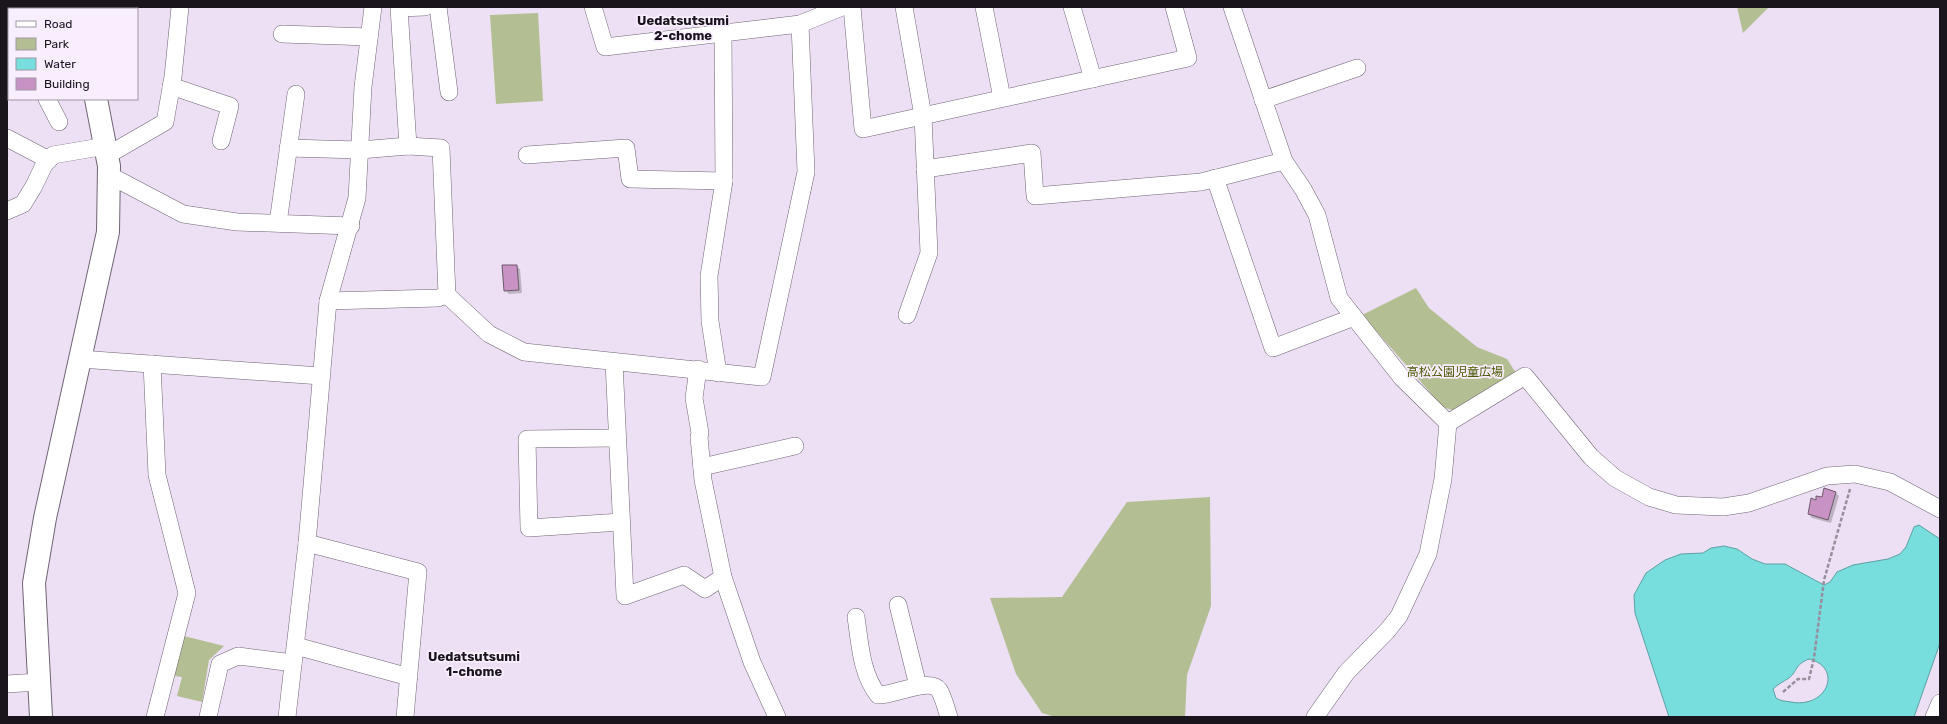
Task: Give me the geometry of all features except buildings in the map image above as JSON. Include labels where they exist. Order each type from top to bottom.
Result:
[{"type":"street","points":[[7,211],[23,204],[44,165],[53,156],[109,149],[165,122],[171,86],[180,7]]},
{"type":"street","points":[[288,717],[307,543],[328,301],[357,198],[363,87],[373,7]]},
{"type":"street","points":[[408,146],[393,8],[425,7]]},
{"type":"street","points":[[438,7],[449,92]]},
{"type":"street","points":[[594,7],[605,47],[800,24],[842,7]]},
{"type":"street","points":[[852,7],[863,129],[1188,58],[1174,7]]},
{"type":"street","points":[[904,7],[923,116],[929,253],[907,315]]},
{"type":"street","points":[[984,7],[1002,98]]},
{"type":"street","points":[[1072,7],[1093,79]]},
{"type":"street","points":[[1232,7],[1284,161],[1304,189],[1318,215],[1339,298],[1402,378],[1448,422]]},
{"type":"street","points":[[288,148],[360,150],[408,146],[441,148],[447,295],[489,334],[524,352],[762,377],[806,172],[800,24]]},
{"type":"street","points":[[718,373],[710,321],[709,276],[724,181],[723,33]]},
{"type":"street","points":[[282,34],[369,37]]},
{"type":"street","points":[[1263,100],[1357,68]]},
{"type":"street","points":[[171,86],[230,106],[221,141]]},
{"type":"street","points":[[278,223],[296,94]]},
{"type":"street","points":[[48,100],[59,122]]},
{"type":"street","points":[[41,717],[34,583],[45,518],[108,232],[109,149],[96,100]]},
{"type":"street","points":[[7,138],[49,160]]},
{"type":"street","points":[[527,155],[626,148],[630,179],[724,181]]},
{"type":"street","points":[[925,169],[1032,153],[1035,196],[1201,182],[1284,161]]},
{"type":"street","points":[[109,175],[183,214],[237,222],[350,226]]},
{"type":"street","points":[[1215,178],[1274,348],[1354,317]]},
{"type":"street","points":[[328,301],[438,298],[447,295]]},
{"type":"street","points":[[80,359],[321,376]]},
{"type":"street","points":[[614,362],[625,596],[684,575],[705,589],[723,577]]},
{"type":"street","points":[[152,364],[157,475],[187,593],[155,717]]},
{"type":"street","points":[[698,370],[694,398],[700,433],[699,437],[702,467],[723,577],[752,662],[778,717]]},
{"type":"street","points":[[1448,422],[1526,376],[1591,457],[1615,478],[1649,497],[1676,504],[1723,507],[1748,503],[1827,476],[1855,474],[1890,482],[1940,509]]},
{"type":"street","points":[[1315,717],[1346,673],[1388,631],[1399,616],[1428,554],[1443,479],[1448,422]]},
{"type":"street","points":[[617,438],[527,439],[529,528],[621,522]]},
{"type":"street","points":[[702,467],[795,446]]},
{"type":"street","points":[[307,543],[418,572],[405,717]]},
{"type":"street","points":[[898,605],[918,686]]},
{"type":"street","points":[[856,617],[862,659],[866,672],[878,695],[885,696],[918,686],[932,685],[938,689],[948,717]]},
{"type":"street","points":[[296,646],[409,677]]},
{"type":"street","points":[[208,717],[220,664],[238,656],[293,663]]},
{"type":"street","points":[[7,684],[39,682]]},
{"type":"street","points":[[1934,717],[1940,703]]},
{"type":"path","points":[[1783,692],[1798,679],[1809,679],[1814,658],[1824,580],[1855,474]]},
{"type":"green space","points":[[1737,7],[1769,7],[1743,33]]},
{"type":"green space","points":[[538,13],[543,101],[496,104],[490,15]]},
{"type":"green space","name":"高松公園児童広場","points":[[1416,288],[1429,308],[1477,347],[1507,359],[1516,373],[1455,411],[1443,407],[1362,315]]},
{"type":"green space","points":[[1210,497],[1211,606],[1187,675],[1185,717],[1055,717],[1042,713],[1016,674],[990,598],[1062,597],[1127,502]]},
{"type":"green space","points":[[184,636],[224,646],[209,660],[202,702],[177,696],[182,677],[174,676]]},
{"type":"water","points":[[1919,525],[1940,539],[1940,643],[1914,717],[1669,717],[1635,613],[1634,595],[1646,573],[1665,560],[1681,554],[1703,553],[1711,548],[1724,546],[1737,549],[1752,559],[1765,564],[1785,564],[1824,585],[1830,582],[1837,572],[1853,565],[1888,559],[1900,554],[1906,547],[1914,527]],"holes":[[[1809,659],[1820,663],[1826,670],[1828,678],[1827,686],[1822,694],[1814,699],[1804,702],[1791,702],[1776,698],[1773,689],[1789,678],[1804,661]]]},
{"type":"district","name":"Uedatsutsumi 2-chome","points":[[683,28]]},
{"type":"district","name":"Uedatsutsumi 1-chome","points":[[474,664]]}]
